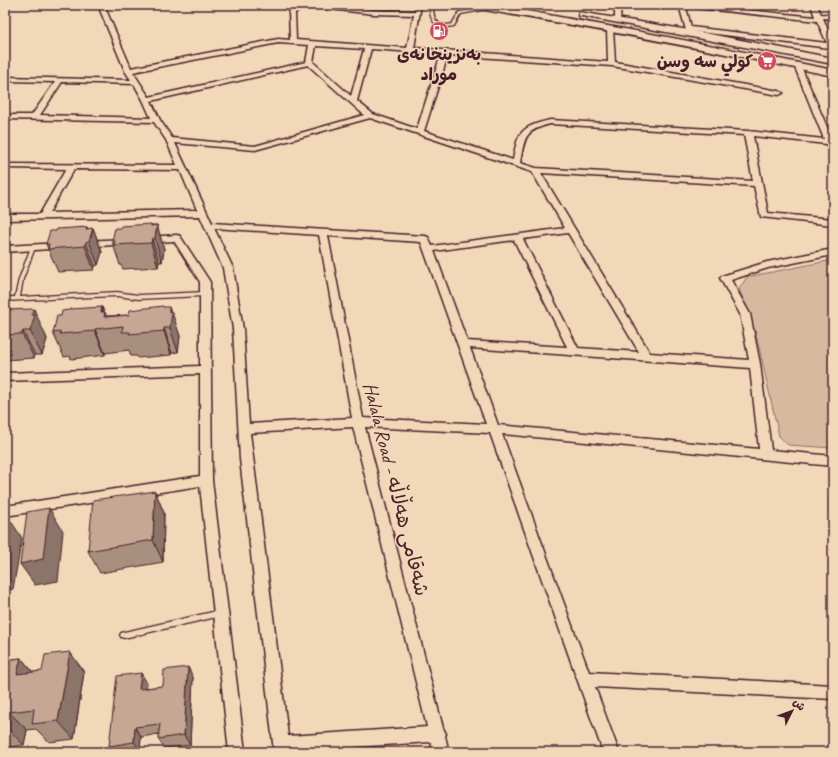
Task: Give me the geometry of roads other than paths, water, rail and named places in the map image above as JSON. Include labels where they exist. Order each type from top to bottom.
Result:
[{"type":"street","points":[[101,5],[129,71],[147,100],[156,120],[170,140],[228,268],[238,329],[243,429],[281,748],[438,734]]},
{"type":"street","points":[[410,51],[419,5]]},
{"type":"street","points":[[466,5],[489,9],[618,20],[688,31],[832,49]]},
{"type":"street","points":[[618,5],[618,20]]},
{"type":"street","points":[[688,31],[682,5],[818,18],[833,17]]},
{"type":"street","points":[[814,5],[818,18],[832,49]]},
{"type":"street","points":[[293,42],[292,12],[301,8],[327,7],[376,12],[418,12]]},
{"type":"street","points":[[542,8],[610,29],[690,43],[833,73]]},
{"type":"street","points":[[610,29],[612,64]]},
{"type":"street","points":[[688,31],[833,61]]},
{"type":"street","points":[[129,71],[278,41],[612,64],[779,93]]},
{"type":"street","points":[[309,64],[313,43]]},
{"type":"street","points":[[352,102],[368,47]]},
{"type":"street","points":[[420,133],[445,53]]},
{"type":"street","points":[[147,100],[309,64]]},
{"type":"street","points":[[309,64],[370,116],[535,170],[757,184]]},
{"type":"street","points":[[798,65],[833,152]]},
{"type":"street","points":[[5,79],[136,82]]},
{"type":"street","points":[[34,117],[60,80]]},
{"type":"street","points":[[5,116],[156,120]]},
{"type":"street","points":[[170,140],[255,148],[370,116]]},
{"type":"street","points":[[516,164],[522,136],[526,130],[536,125],[550,122],[748,133],[829,142]]},
{"type":"street","points":[[748,133],[764,215],[833,222]]},
{"type":"street","points":[[5,166],[183,168]]},
{"type":"street","points":[[43,216],[71,167]]},
{"type":"street","points":[[535,170],[647,356]]},
{"type":"street","points":[[5,216],[202,213]]},
{"type":"street","points":[[208,225],[425,239],[611,752]]},
{"type":"street","points":[[429,249],[570,230]]},
{"type":"street","name":"Halala Road - شەقامی هەڵاڵە","points":[[323,232],[358,422],[438,734],[441,752]]},
{"type":"street","points":[[517,237],[575,352]]},
{"type":"street","points":[[5,249],[177,238],[205,282],[204,370],[206,480],[238,752]]},
{"type":"street","points":[[766,455],[755,364],[745,314],[725,278],[767,265],[833,252]]},
{"type":"street","points":[[464,344],[755,364]]},
{"type":"street","points":[[5,377],[204,370]]},
{"type":"street","points":[[243,429],[358,422],[494,429],[833,461]]},
{"type":"street","points":[[5,511],[206,480]]},
{"type":"street","points":[[585,679],[833,692]]},
{"type":"lane","points":[[431,5],[432,19],[434,22],[446,27],[453,25],[460,13],[489,9]]},
{"type":"lane","points":[[17,298],[21,280],[33,248]]},
{"type":"lane","points":[[5,299],[117,294],[138,297],[205,294]]},
{"type":"lane","points":[[124,635],[221,613]]},
{"type":"place","name":"بەنزینخانەی موراد","points":[[439,31]]},
{"type":"place","name":"كولي سه وسن","points":[[767,61]]}]
